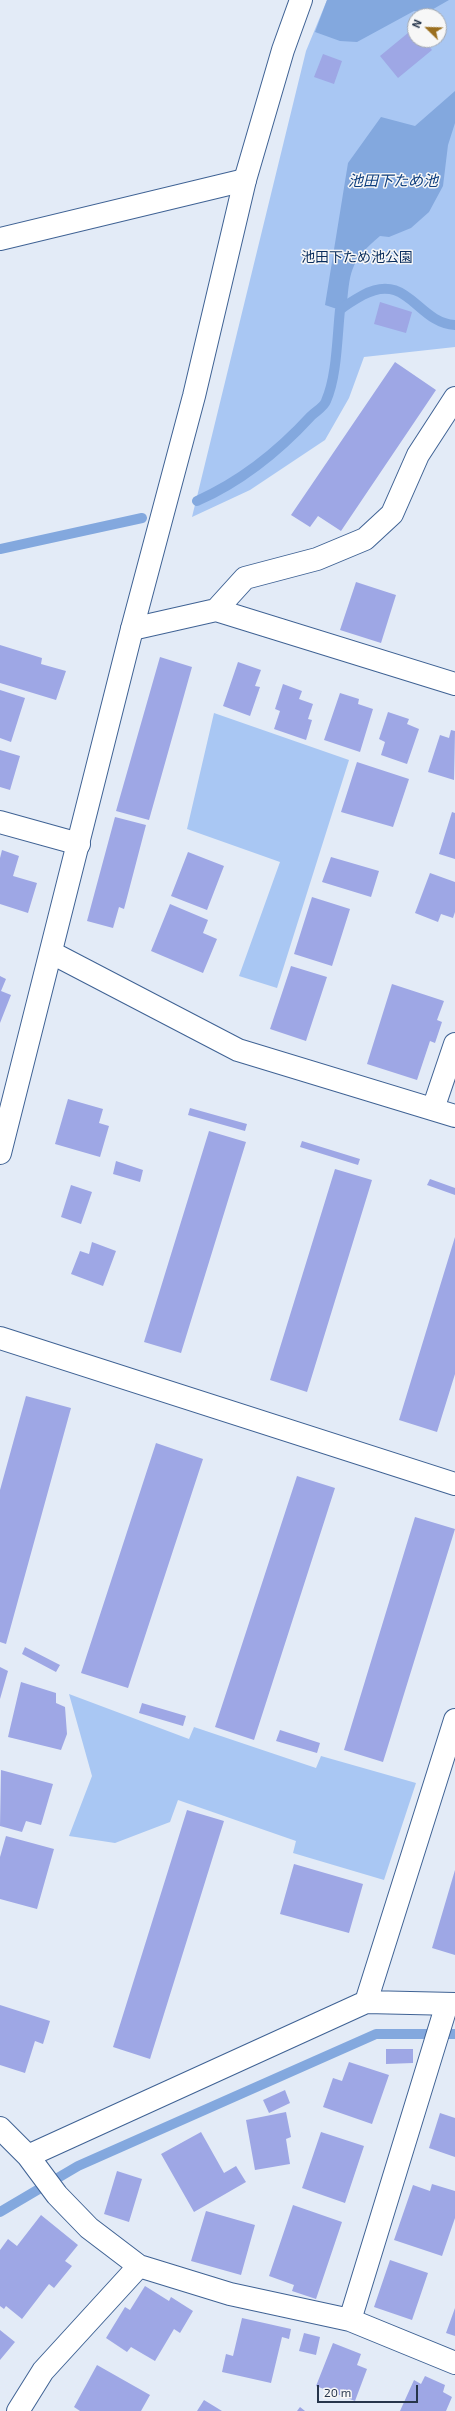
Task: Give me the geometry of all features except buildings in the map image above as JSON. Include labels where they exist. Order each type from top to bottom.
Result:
[{"type":"street","points":[[0,1153],[52,953],[132,629],[194,396],[245,180],[283,50],[301,0]]},
{"type":"street","points":[[0,239],[245,180]]},
{"type":"street","points":[[216,610],[245,578],[317,559],[365,539],[392,514],[418,455],[455,398]]},
{"type":"street","points":[[132,629],[216,610],[455,684]]},
{"type":"street","points":[[0,822],[79,844]]},
{"type":"street","points":[[52,953],[238,1050],[455,1116]]},
{"type":"street","points":[[433,1109],[455,1044]]},
{"type":"street","points":[[0,1338],[455,1484]]},
{"type":"street","points":[[366,2002],[455,1720]]},
{"type":"street","points":[[33,2162],[366,2002],[451,2004],[434,2047],[350,2320]]},
{"type":"street","points":[[0,2128],[33,2162],[57,2195],[89,2228],[139,2266],[230,2294],[350,2320],[455,2364]]},
{"type":"street","points":[[18,2411],[43,2371],[139,2266]]},
{"type":"green space","name":"池田下ため池公園","points":[[327,0],[455,0],[455,347],[364,357],[349,398],[325,440],[250,490],[192,517],[306,51]]},
{"type":"green space","points":[[214,713],[349,760],[277,988],[239,976],[280,862],[187,829]]},
{"type":"green space","points":[[69,1694],[189,1739],[194,1727],[316,1768],[321,1756],[416,1783],[384,1880],[293,1853],[296,1841],[178,1800],[170,1822],[115,1843],[69,1836],[92,1776]]},
{"type":"water","points":[[327,0],[449,0],[435,8],[407,8],[407,15],[357,42],[340,41],[315,32]]},
{"type":"water","name":"池田下ため池","points":[[455,91],[455,123],[448,145],[443,186],[429,212],[411,228],[389,237],[380,236],[371,244],[358,259],[351,273],[347,304],[340,310],[325,305],[348,163],[381,117],[415,126]]},
{"type":"waterway","points":[[197,501],[244,475],[286,442],[324,405],[330,391],[334,369],[340,310],[348,304],[363,295],[378,289],[391,289],[402,293],[431,316],[442,322],[455,325]]},
{"type":"waterway","points":[[0,549],[142,518]]},
{"type":"waterway","points":[[0,2212],[78,2166],[376,2034],[455,2034]]}]
